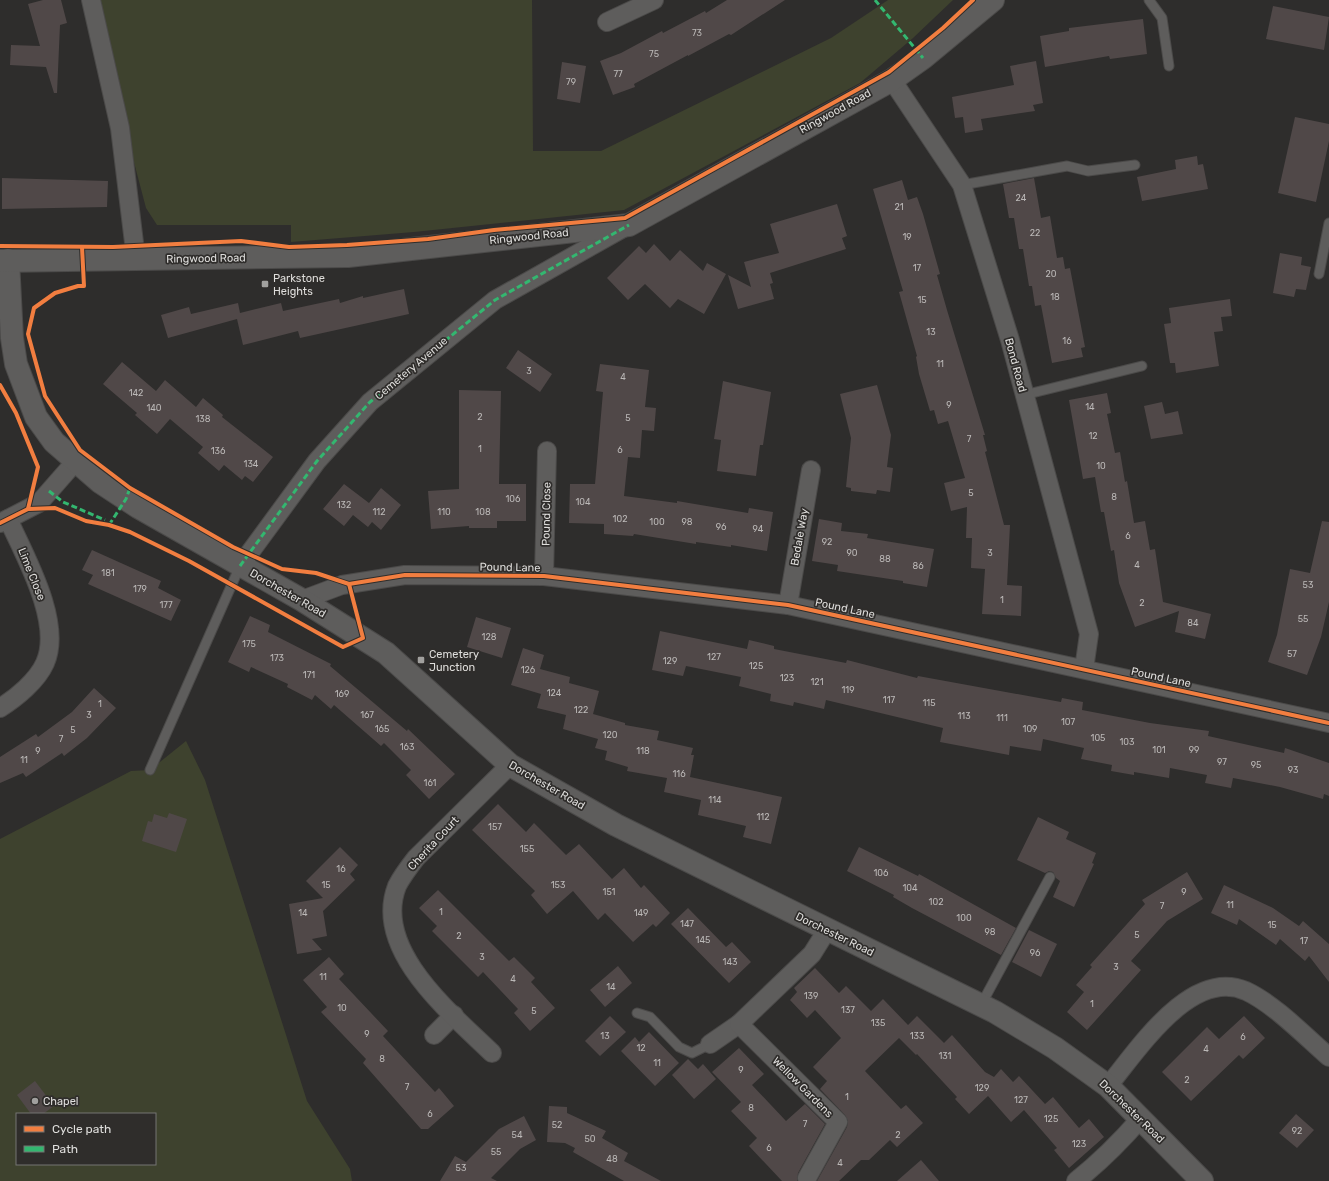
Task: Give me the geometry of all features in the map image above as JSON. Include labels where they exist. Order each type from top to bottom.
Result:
[{"type":"street","points":[[91,0],[120,128],[136,259]]},
{"type":"street","points":[[607,22],[654,0]]},
{"type":"street","name":"Ringwood Road","points":[[4,260],[348,256],[629,225],[892,80],[923,58],[993,0]]},
{"type":"street","name":"Bond Road","points":[[892,80],[962,185],[1010,340],[1089,634],[1084,669]]},
{"type":"street","name":"Cemetery Avenue","points":[[240,566],[317,461],[370,402],[495,300],[629,225]]},
{"type":"street","name":"Dorchester Road","points":[[4,260],[16,364],[36,417],[54,442],[75,462],[100,482],[132,503],[302,600],[386,653],[510,765],[616,825],[981,1005],[1055,1048],[1108,1086],[1202,1181]]},
{"type":"street","name":"Pound Close","points":[[544,576],[547,452]]},
{"type":"street","points":[[4,521],[39,502],[75,462]]},
{"type":"street","name":"Bedale Way","points":[[788,605],[811,470]]},
{"type":"street","name":"Lime Close","points":[[0,708],[11,701],[38,673],[45,663],[50,642],[42,592],[4,521]]},
{"type":"street","name":"Pound Lane","points":[[302,600],[342,585],[406,575],[544,576],[788,605],[1329,723]]},
{"type":"street","name":"Cherita Court","points":[[492,1053],[437,999],[419,979],[406,958],[397,937],[393,906],[397,887],[404,874],[416,858],[510,765]]},
{"type":"street","points":[[710,1044],[739,1024],[812,954],[827,930]]},
{"type":"street","points":[[1108,1086],[1149,1036],[1180,1005],[1195,995],[1212,988],[1230,986],[1246,991],[1265,1002],[1329,1057]]},
{"type":"street","points":[[434,1035],[454,1015]]},
{"type":"street","name":"Wellow Gardens","points":[[739,1024],[838,1122],[807,1178]]},
{"type":"street","points":[[1076,1181],[1092,1168],[1141,1118]]},
{"type":"lane","points":[[1150,0],[1162,18],[1169,66]]},
{"type":"lane","points":[[962,185],[1067,166],[1088,171],[1135,165]]},
{"type":"lane","points":[[1319,274],[1329,223]]},
{"type":"lane","points":[[1024,395],[1142,366]]},
{"type":"lane","points":[[150,770],[240,566]]},
{"type":"lane","points":[[981,1005],[1050,877]]},
{"type":"lane","points":[[637,1013],[650,1017],[679,1047],[692,1053],[710,1044]]},
{"type":"green space","points":[[98,0],[532,0],[533,151],[601,151],[831,38],[888,0],[953,0],[913,38],[860,83],[624,210],[414,232],[291,242],[291,225],[157,225],[146,208],[131,151]]},
{"type":"green space","points":[[186,741],[205,780],[307,1101],[350,1169],[352,1181],[0,1181],[0,839],[131,771],[150,770]]},
{"type":"building","points":[[43,0],[61,0],[67,23],[60,25],[57,93],[54,93],[46,67],[10,65],[11,45],[40,46],[28,4]]},
{"type":"building","points":[[727,0],[785,0],[731,35],[729,34],[634,84],[635,87],[613,95],[600,61],[621,53],[662,31],[663,33],[705,11],[706,13]]},
{"type":"building","points":[[1273,6],[1329,17],[1324,50],[1266,39]]},
{"type":"building","points":[[1143,19],[1147,54],[1110,59],[1109,56],[1045,67],[1040,36],[1069,31],[1069,28]]},
{"type":"building","points":[[1036,61],[1043,103],[1033,105],[1035,111],[981,119],[983,130],[965,133],[963,117],[955,118],[952,97],[1014,85],[1010,66]]},
{"type":"building","points":[[562,62],[586,66],[580,103],[557,99]]},
{"type":"building","points":[[1295,117],[1329,124],[1329,141],[1316,202],[1278,193]]},
{"type":"building","points":[[1197,156],[1198,165],[1203,164],[1208,189],[1142,201],[1137,177],[1176,169],[1175,160]]},
{"type":"building","points":[[2,178],[108,181],[107,207],[2,209]]},
{"type":"building","points":[[1034,178],[1041,218],[1050,216],[1057,258],[1063,257],[1065,269],[1070,268],[1085,347],[1081,348],[1083,357],[1052,363],[1041,305],[1035,306],[1032,286],[1029,286],[1023,249],[1019,249],[1014,218],[1009,218],[1003,184]]},
{"type":"building","points":[[902,180],[908,200],[917,197],[923,214],[940,274],[937,275],[985,435],[983,435],[987,451],[985,452],[1004,525],[1010,525],[1007,585],[1022,586],[1021,616],[982,614],[985,569],[971,568],[972,538],[966,538],[967,507],[951,511],[944,483],[965,478],[948,421],[938,424],[934,410],[930,411],[919,374],[917,356],[899,292],[903,291],[873,189]]},
{"type":"building","points":[[837,204],[847,236],[842,238],[846,249],[770,273],[773,283],[770,284],[774,299],[738,309],[728,275],[751,287],[744,262],[779,253],[770,224]]},
{"type":"building","points":[[654,244],[670,261],[680,250],[703,271],[707,263],[726,274],[704,314],[678,299],[670,308],[645,284],[628,300],[607,278],[639,246],[646,253]]},
{"type":"building","points":[[1280,253],[1302,257],[1301,265],[1311,267],[1306,290],[1296,289],[1294,297],[1273,293]]},
{"type":"building","points":[[404,289],[409,314],[300,338],[298,331],[243,345],[237,319],[168,338],[161,315],[189,307],[191,314],[238,303],[240,313],[281,303],[283,311],[339,299],[340,303],[363,296],[363,298]]},
{"type":"building","points":[[1230,299],[1232,316],[1221,317],[1223,331],[1214,332],[1219,366],[1176,373],[1175,363],[1170,363],[1164,324],[1171,323],[1169,308]]},
{"type":"building","points":[[518,350],[552,374],[540,392],[506,368]]},
{"type":"building","points":[[122,362],[156,391],[165,380],[196,407],[203,398],[223,415],[222,417],[273,457],[253,482],[245,476],[242,480],[224,465],[219,471],[198,453],[203,447],[170,419],[157,434],[135,415],[137,413],[103,384]]},
{"type":"building","points":[[600,364],[649,370],[645,407],[656,408],[654,431],[642,430],[640,458],[628,457],[624,496],[677,503],[677,501],[748,513],[749,508],[773,512],[767,551],[731,545],[731,547],[696,542],[696,544],[634,534],[633,536],[604,534],[604,524],[569,523],[570,484],[595,484],[603,392],[596,391]]},
{"type":"building","points":[[723,381],[771,392],[763,445],[760,445],[756,476],[717,471],[721,440],[714,439]]},
{"type":"building","points":[[877,385],[891,435],[887,467],[893,468],[890,492],[877,490],[876,494],[851,491],[851,488],[846,487],[851,438],[840,394]]},
{"type":"building","points":[[459,390],[501,391],[499,484],[526,484],[526,521],[497,521],[497,528],[469,528],[469,526],[431,529],[428,491],[459,489]]},
{"type":"building","points":[[1107,393],[1111,413],[1107,414],[1115,453],[1120,452],[1125,482],[1127,481],[1134,523],[1145,521],[1150,550],[1155,549],[1163,602],[1211,614],[1205,639],[1175,632],[1179,611],[1135,627],[1119,583],[1114,550],[1111,551],[1104,512],[1101,512],[1095,477],[1083,479],[1069,400]]},
{"type":"building","points":[[1162,402],[1165,414],[1178,411],[1183,434],[1151,439],[1144,406]]},
{"type":"building","points":[[344,484],[369,503],[381,488],[401,505],[381,530],[372,522],[368,527],[353,515],[344,526],[323,509]]},
{"type":"building","points":[[819,519],[842,523],[841,531],[868,534],[867,538],[934,549],[927,587],[903,583],[903,581],[837,571],[838,565],[812,561]]},
{"type":"building","points":[[1322,521],[1329,522],[1329,602],[1321,637],[1307,675],[1268,662],[1277,635],[1290,569],[1310,573]]},
{"type":"building","points":[[92,550],[161,581],[158,588],[181,600],[171,621],[88,584],[93,575],[82,570]]},
{"type":"building","points":[[250,616],[270,625],[268,632],[331,664],[330,666],[407,731],[408,729],[455,774],[429,799],[406,775],[411,770],[384,743],[381,746],[334,705],[331,709],[315,695],[312,700],[287,687],[288,684],[251,667],[249,672],[228,662]]},
{"type":"building","points":[[476,617],[511,628],[502,658],[467,647]]},
{"type":"building","points":[[660,631],[747,649],[749,640],[774,646],[774,649],[846,663],[847,660],[917,678],[918,676],[1061,702],[1062,698],[1083,702],[1082,710],[1150,723],[1209,731],[1208,736],[1284,753],[1285,748],[1329,763],[1329,796],[1324,794],[1323,799],[1280,787],[1233,778],[1231,788],[1205,783],[1207,775],[1170,768],[1169,778],[1134,772],[1134,775],[1111,771],[1112,765],[1081,759],[1084,748],[1043,739],[1041,751],[1010,746],[1009,755],[940,742],[943,728],[826,700],[824,709],[794,702],[793,706],[770,701],[771,694],[739,686],[741,677],[686,666],[683,676],[652,670]]},
{"type":"building","points":[[523,648],[544,655],[540,669],[570,677],[569,683],[599,691],[593,714],[625,723],[625,725],[659,731],[657,740],[693,748],[691,755],[694,755],[690,777],[782,797],[771,844],[743,837],[746,826],[698,815],[701,800],[664,792],[667,778],[627,771],[628,767],[605,760],[607,751],[595,748],[598,739],[563,729],[566,715],[537,708],[541,694],[511,685]]},
{"type":"building","points":[[94,688],[116,708],[87,738],[64,756],[62,753],[26,777],[23,773],[0,783],[0,757],[36,734],[38,737],[72,712]]},
{"type":"building","points":[[498,804],[526,832],[534,823],[566,855],[579,844],[612,879],[624,868],[641,888],[644,885],[670,913],[656,927],[653,924],[633,942],[605,913],[598,920],[573,891],[547,914],[531,895],[535,891],[472,830]]},
{"type":"building","points":[[169,813],[187,819],[176,852],[142,841],[148,821],[152,822],[154,814],[167,818]]},
{"type":"building","points":[[1038,817],[1069,832],[1066,839],[1096,853],[1092,863],[1094,864],[1074,907],[1053,897],[1060,881],[1056,878],[1053,872],[1049,871],[1045,873],[1017,860]]},
{"type":"building","points":[[340,847],[358,865],[350,874],[355,880],[323,911],[327,936],[312,939],[322,950],[297,954],[289,904],[323,898],[306,881]]},
{"type":"building","points":[[859,847],[918,876],[919,874],[1016,928],[1001,955],[912,908],[893,897],[894,895],[847,871]]},
{"type":"building","points":[[1187,872],[1203,899],[1167,921],[1131,961],[1141,970],[1087,1030],[1067,1012],[1084,992],[1076,985],[1092,967],[1090,965],[1145,904],[1142,900]]},
{"type":"building","points":[[1224,885],[1273,908],[1299,926],[1303,921],[1329,944],[1329,982],[1309,956],[1305,961],[1280,939],[1276,945],[1239,919],[1237,925],[1211,913]]},
{"type":"building","points":[[438,890],[509,961],[514,957],[535,978],[531,982],[555,1008],[530,1031],[514,1013],[518,1009],[483,972],[478,977],[432,931],[437,926],[419,908]]},
{"type":"building","points":[[688,908],[726,947],[732,942],[751,962],[729,983],[671,924]]},
{"type":"building","points":[[1029,930],[1057,944],[1041,977],[1012,962]]},
{"type":"building","points":[[329,957],[344,974],[339,979],[388,1031],[383,1036],[435,1092],[439,1088],[454,1106],[428,1129],[421,1129],[363,1063],[366,1059],[321,1012],[327,1007],[303,980]]},
{"type":"building","points":[[618,966],[632,983],[605,1007],[590,990]]},
{"type":"building","points":[[815,968],[839,993],[846,986],[871,1011],[883,999],[908,1025],[917,1016],[944,1043],[952,1035],[985,1072],[994,1077],[1001,1069],[1013,1082],[1019,1076],[1045,1104],[1053,1097],[1079,1128],[1089,1119],[1104,1137],[1069,1168],[1054,1150],[1057,1148],[1024,1110],[1011,1122],[988,1096],[969,1114],[955,1099],[957,1097],[917,1054],[916,1055],[899,1038],[865,1071],[901,1109],[906,1105],[923,1123],[897,1147],[890,1140],[869,1160],[861,1160],[839,1181],[817,1181],[847,1127],[848,1121],[845,1115],[820,1089],[827,1081],[813,1067],[841,1038],[815,1010],[807,1018],[790,1000],[797,992],[794,988]]},
{"type":"building","points":[[610,1016],[626,1032],[600,1056],[585,1041]]},
{"type":"building","points":[[1244,1016],[1265,1038],[1243,1059],[1239,1055],[1191,1101],[1162,1072],[1207,1027],[1219,1039]]},
{"type":"building","points":[[649,1032],[679,1063],[655,1086],[621,1051],[635,1037],[639,1042]]},
{"type":"building","points":[[739,1048],[764,1074],[752,1085],[786,1121],[805,1104],[825,1124],[798,1173],[797,1181],[782,1181],[749,1146],[757,1138],[731,1111],[741,1102],[712,1072]]},
{"type":"building","points":[[688,1059],[698,1069],[703,1064],[716,1079],[694,1099],[672,1075]]},
{"type":"building","name":"Chapel","points":[[35,1081],[54,1106],[44,1113],[30,1113],[17,1095]]},
{"type":"building","points":[[549,1106],[567,1107],[567,1113],[606,1131],[602,1138],[628,1153],[624,1161],[661,1181],[624,1181],[573,1152],[575,1148],[565,1143],[547,1142]]},
{"type":"building","points":[[1296,1114],[1314,1130],[1297,1148],[1279,1133]]},
{"type":"building","points":[[524,1116],[536,1140],[520,1149],[491,1178],[497,1181],[440,1181],[455,1156],[466,1162],[499,1129]]},
{"type":"building","points":[[921,1160],[939,1181],[897,1181]]},
{"type":"marked path","points":[[875,0],[923,58]]},
{"type":"marked path","points":[[240,566],[317,461],[370,402],[495,300],[629,225]]},
{"type":"marked path","points":[[109,525],[126,499],[130,488]]},
{"type":"marked path","points":[[49,491],[63,502],[105,520]]},
{"type":"cycle path","points":[[0,246],[113,247],[241,241],[289,247],[347,245],[428,239],[494,230],[625,218],[889,72],[943,28],[973,0]]},
{"type":"cycle path","points":[[82,247],[84,286],[78,286],[55,293],[34,308],[28,334],[45,396],[80,450],[130,488],[233,547],[282,569],[316,573],[349,584],[405,575],[544,576],[788,605],[1329,723]]},
{"type":"cycle path","points":[[0,385],[16,413],[38,467],[28,509]]},
{"type":"cycle path","points":[[0,523],[28,509],[55,508],[86,521],[109,525],[130,532],[189,561],[343,647],[363,638],[349,584]]},
{"type":"place","name":"Parkstone Heights","points":[[265,284]]},
{"type":"place","name":"Cemetery Junction","points":[[421,660]]},
{"type":"place","name":"Chapel","points":[[35,1101]]}]
